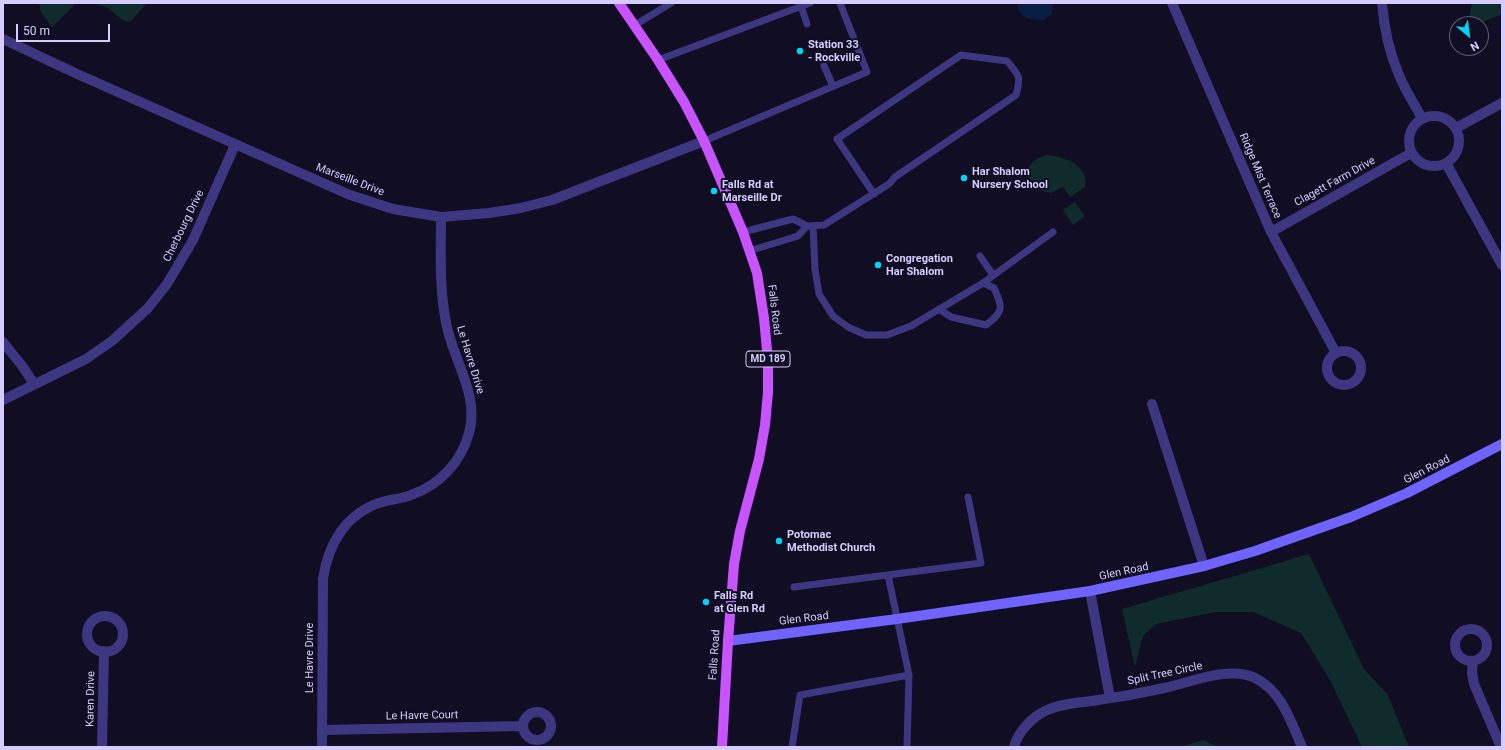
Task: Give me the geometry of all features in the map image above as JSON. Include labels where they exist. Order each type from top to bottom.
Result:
[{"type":"main road","name":"Falls Road","points":[[619,3],[658,60],[684,102],[704,141],[750,251],[757,273],[764,318],[768,361],[768,392],[765,425],[759,458],[740,531],[734,564],[722,747]]},
{"type":"main road","name":"Glen Road","points":[[728,641],[897,619],[1090,591],[1204,566],[1268,547],[1351,517],[1407,493],[1502,444]]},
{"type":"street","name":"Ridge Mist Terrace","points":[[1172,3],[1271,232],[1336,353]]},
{"type":"street","points":[[1382,3],[1386,37],[1393,59],[1399,76],[1422,118]]},
{"type":"street","name":"Marseille Drive","points":[[3,39],[25,51],[350,195],[393,208],[441,217],[489,213],[521,208],[552,200],[704,141]]},
{"type":"street","points":[[1456,128],[1502,102]]},
{"type":"street","points":[[1440,116],[1456,128],[1459,136],[1459,147],[1454,156],[1446,163],[1437,166],[1426,165],[1418,160],[1412,153],[1408,142],[1410,132],[1415,124],[1422,118],[1440,116]]},
{"type":"street","name":"Cherbourg Drive","points":[[3,400],[86,359],[112,341],[148,308],[167,284],[193,240],[235,145]]},
{"type":"street","name":"Clagett Farm Drive","points":[[1271,232],[1412,153]]},
{"type":"street","points":[[1446,163],[1502,265]]},
{"type":"street","name":"Le Havre Drive","points":[[322,747],[323,579],[325,566],[332,545],[336,537],[350,521],[368,509],[382,502],[411,495],[424,490],[438,481],[457,461],[467,441],[470,431],[470,397],[467,384],[451,344],[446,323],[441,288],[441,217]]},
{"type":"street","points":[[3,342],[19,361],[34,384]]},
{"type":"street","points":[[1152,404],[1204,566]]},
{"type":"street","points":[[1090,591],[1110,698]]},
{"type":"street","name":"Karen Drive","points":[[102,747],[104,651]]},
{"type":"street","points":[[1473,662],[1472,673],[1474,684],[1502,747]]},
{"type":"street","name":"Split Tree Circle","points":[[1014,747],[1016,740],[1025,727],[1036,716],[1046,710],[1064,705],[1165,688],[1222,674],[1239,673],[1256,678],[1266,685],[1279,699],[1288,714],[1302,747]]},
{"type":"street","name":"Le Havre Court","points":[[322,730],[523,726]]},
{"type":"lane","points":[[635,25],[671,3]]},
{"type":"lane","points":[[658,60],[810,3]]},
{"type":"lane","points":[[704,141],[867,72],[840,3]]},
{"type":"lane","points":[[801,6],[807,24]]},
{"type":"lane","points":[[743,232],[793,219],[810,226],[824,225],[874,194],[889,184],[895,177],[1016,95],[1020,81],[1016,72],[1007,61],[961,55],[837,139],[874,194]]},
{"type":"lane","points":[[824,66],[833,86]]},
{"type":"lane","points":[[750,251],[798,236],[810,226]]},
{"type":"lane","points":[[810,226],[819,294],[833,316],[848,327],[866,335],[887,335],[911,326],[983,283],[1053,232]]},
{"type":"lane","points":[[980,256],[993,275]]},
{"type":"lane","points":[[938,309],[951,317],[986,324],[998,316],[1001,303],[994,288],[983,283]]},
{"type":"lane","points":[[794,587],[981,563],[968,497]]},
{"type":"lane","points":[[888,575],[909,675],[908,747]]},
{"type":"lane","points":[[792,747],[800,695],[909,675]]},
{"type":"green space","points":[[39,3],[76,3],[52,27],[41,12]]},
{"type":"green space","points":[[94,3],[147,3],[130,22],[122,20],[108,8]]},
{"type":"green space","points":[[1472,3],[1502,3],[1502,11],[1500,15],[1489,20],[1489,16],[1470,16]]},
{"type":"green space","points":[[1047,155],[1061,157],[1079,167],[1085,179],[1085,187],[1070,197],[1063,187],[1051,193],[1035,189],[1030,184],[1027,173],[1031,164],[1035,160]]},
{"type":"green space","points":[[1075,202],[1085,216],[1073,225],[1063,210]]},
{"type":"green space","points":[[1309,554],[1364,669],[1388,695],[1409,747],[1362,747],[1330,680],[1301,633],[1253,612],[1215,612],[1156,624],[1143,636],[1135,667],[1122,609]]},
{"type":"green space","points":[[1203,740],[1219,747],[1180,747]]},
{"type":"water","points":[[1017,3],[1053,3],[1052,14],[1044,20],[1026,18],[1020,12]]},
{"type":"place","name":"Station 33 - Rockville","points":[[800,51]]},
{"type":"place","name":"Har Shalom Nursery School","points":[[964,178]]},
{"type":"place","name":"Falls Rd at Marseille Dr","points":[[714,191]]},
{"type":"place","name":"Congregation Har Shalom","points":[[878,265]]},
{"type":"place","name":"Potomac Methodist Church","points":[[779,541]]},
{"type":"place","name":"Falls Rd at Glen Rd","points":[[706,602]]}]
